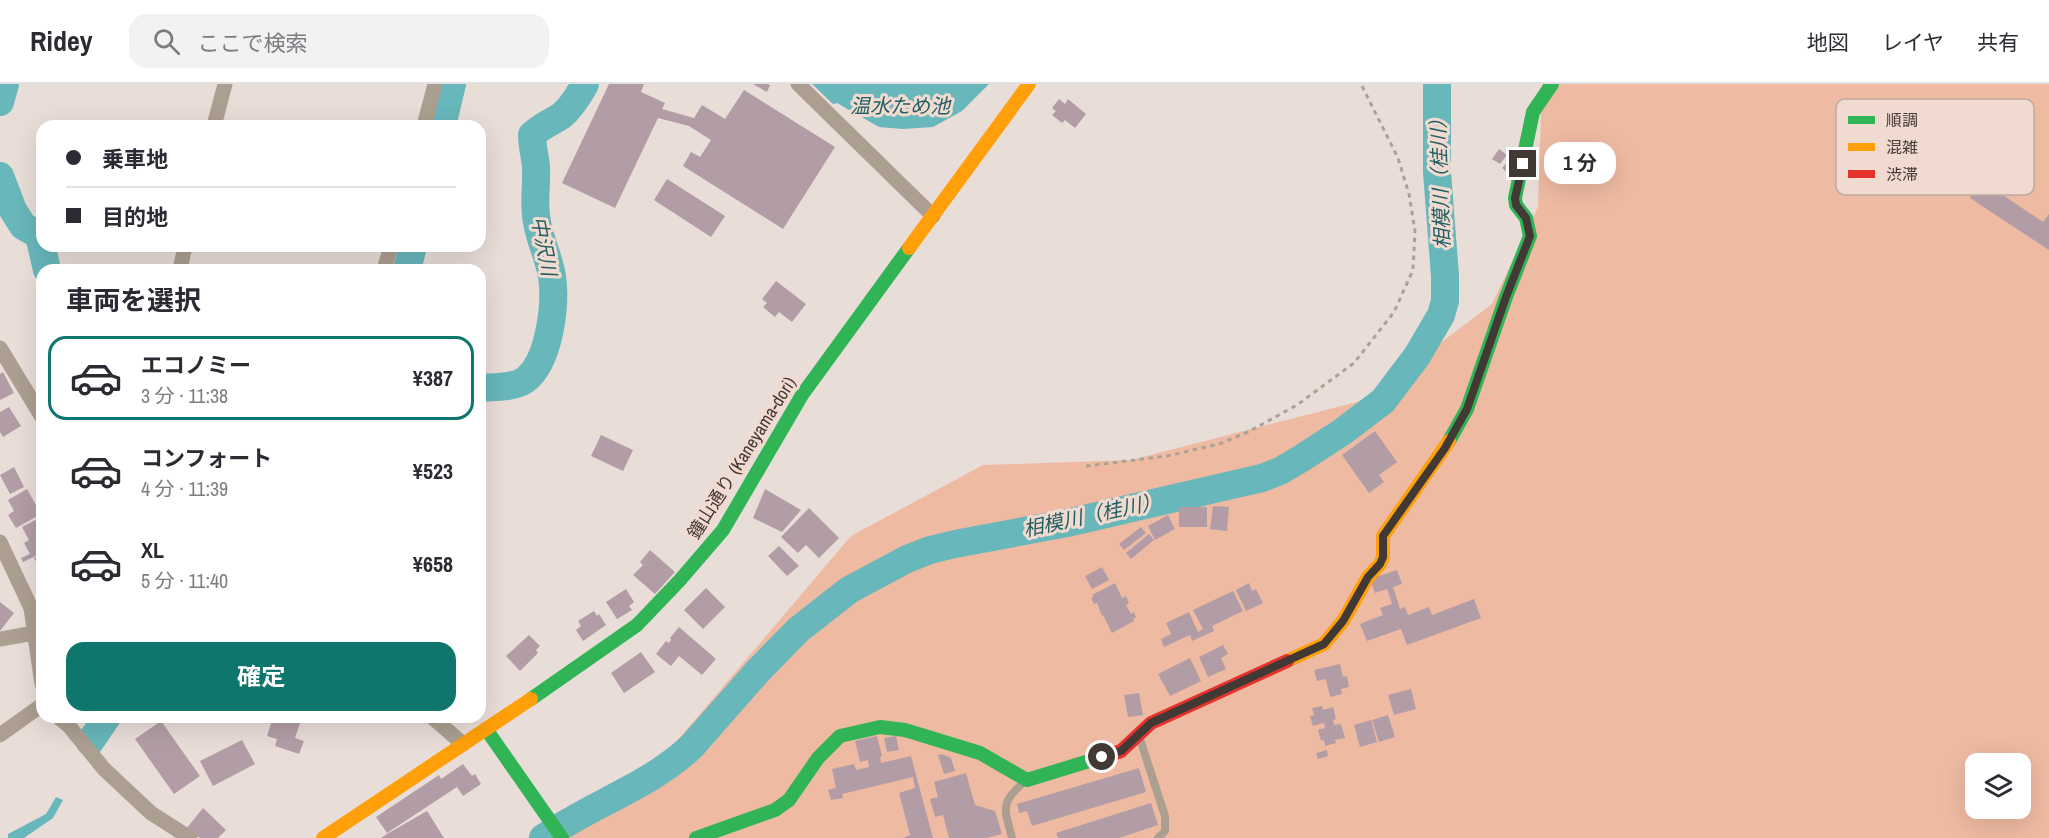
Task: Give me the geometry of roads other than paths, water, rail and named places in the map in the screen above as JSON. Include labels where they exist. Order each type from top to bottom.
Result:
[{"type":"street","points":[[216,120],[225,84]]},
{"type":"street","points":[[426,120],[435,84]]},
{"type":"street","points":[[798,84],[933,216]]},
{"type":"street","name":"鐘山通り (Kaneyama-dori)","points":[[323,838],[588,661],[637,625],[723,530],[802,395],[1029,84]]},
{"type":"street","points":[[696,838],[775,810],[789,800],[818,758],[840,736],[880,727],[904,730],[980,753],[1027,780],[1121,751],[1151,723],[1324,644],[1343,621],[1368,577],[1380,564],[1383,557],[1383,536],[1445,448],[1467,409],[1530,236],[1526,218],[1516,205],[1515,198],[1533,112],[1551,84]]},
{"type":"street","points":[[2,354],[36,408]]},
{"type":"street","points":[[0,542],[31,608],[36,646]]},
{"type":"street","points":[[0,639],[34,633]]},
{"type":"street","points":[[0,735],[36,709]]},
{"type":"street","points":[[68,723],[104,769],[151,813],[190,838]]},
{"type":"street","points":[[439,723],[463,744]]},
{"type":"street","points":[[486,729],[562,838]]},
{"type":"lane","points":[[1139,734],[1165,816],[1165,831],[1158,838]]},
{"type":"lane","points":[[1012,838],[1005,811],[1009,795],[1027,780]]},
{"type":"water","name":"温水ため池","points":[[812,84],[989,84],[962,111],[933,127],[903,129],[879,127],[837,103],[833,104]]},
{"type":"water","points":[[56,797],[63,800],[53,818],[24,838],[8,838],[8,834],[46,814]]},
{"type":"waterway","name":"中沢川","points":[[0,102],[5,84]]},
{"type":"waterway","name":"中沢川","points":[[443,120],[452,84]]},
{"type":"waterway","name":"中沢川","points":[[486,388],[509,386],[525,380],[534,371],[546,346],[552,316],[553,288],[551,269],[536,215],[536,167],[532,135],[565,113],[585,84]]},
{"type":"waterway","name":"相模川（桂川）","points":[[543,838],[580,815],[639,784],[675,760],[692,746],[758,671],[798,630],[849,590],[907,559],[955,544],[1067,523],[1262,478],[1302,458],[1383,401],[1417,356],[1441,315],[1445,301],[1437,172],[1437,84]]},
{"type":"waterway","name":"中沢川","points":[[0,176],[13,210],[23,226],[36,233]]},
{"type":"waterway","name":"中沢川","points":[[43,252],[46,264]]},
{"type":"waterway","name":"中沢川","points":[[408,264],[412,252]]},
{"type":"waterway","name":"中沢川","points":[[89,744],[98,723]]},
{"type":"waterway","name":"中沢川","points":[[90,742],[103,723]]}]
